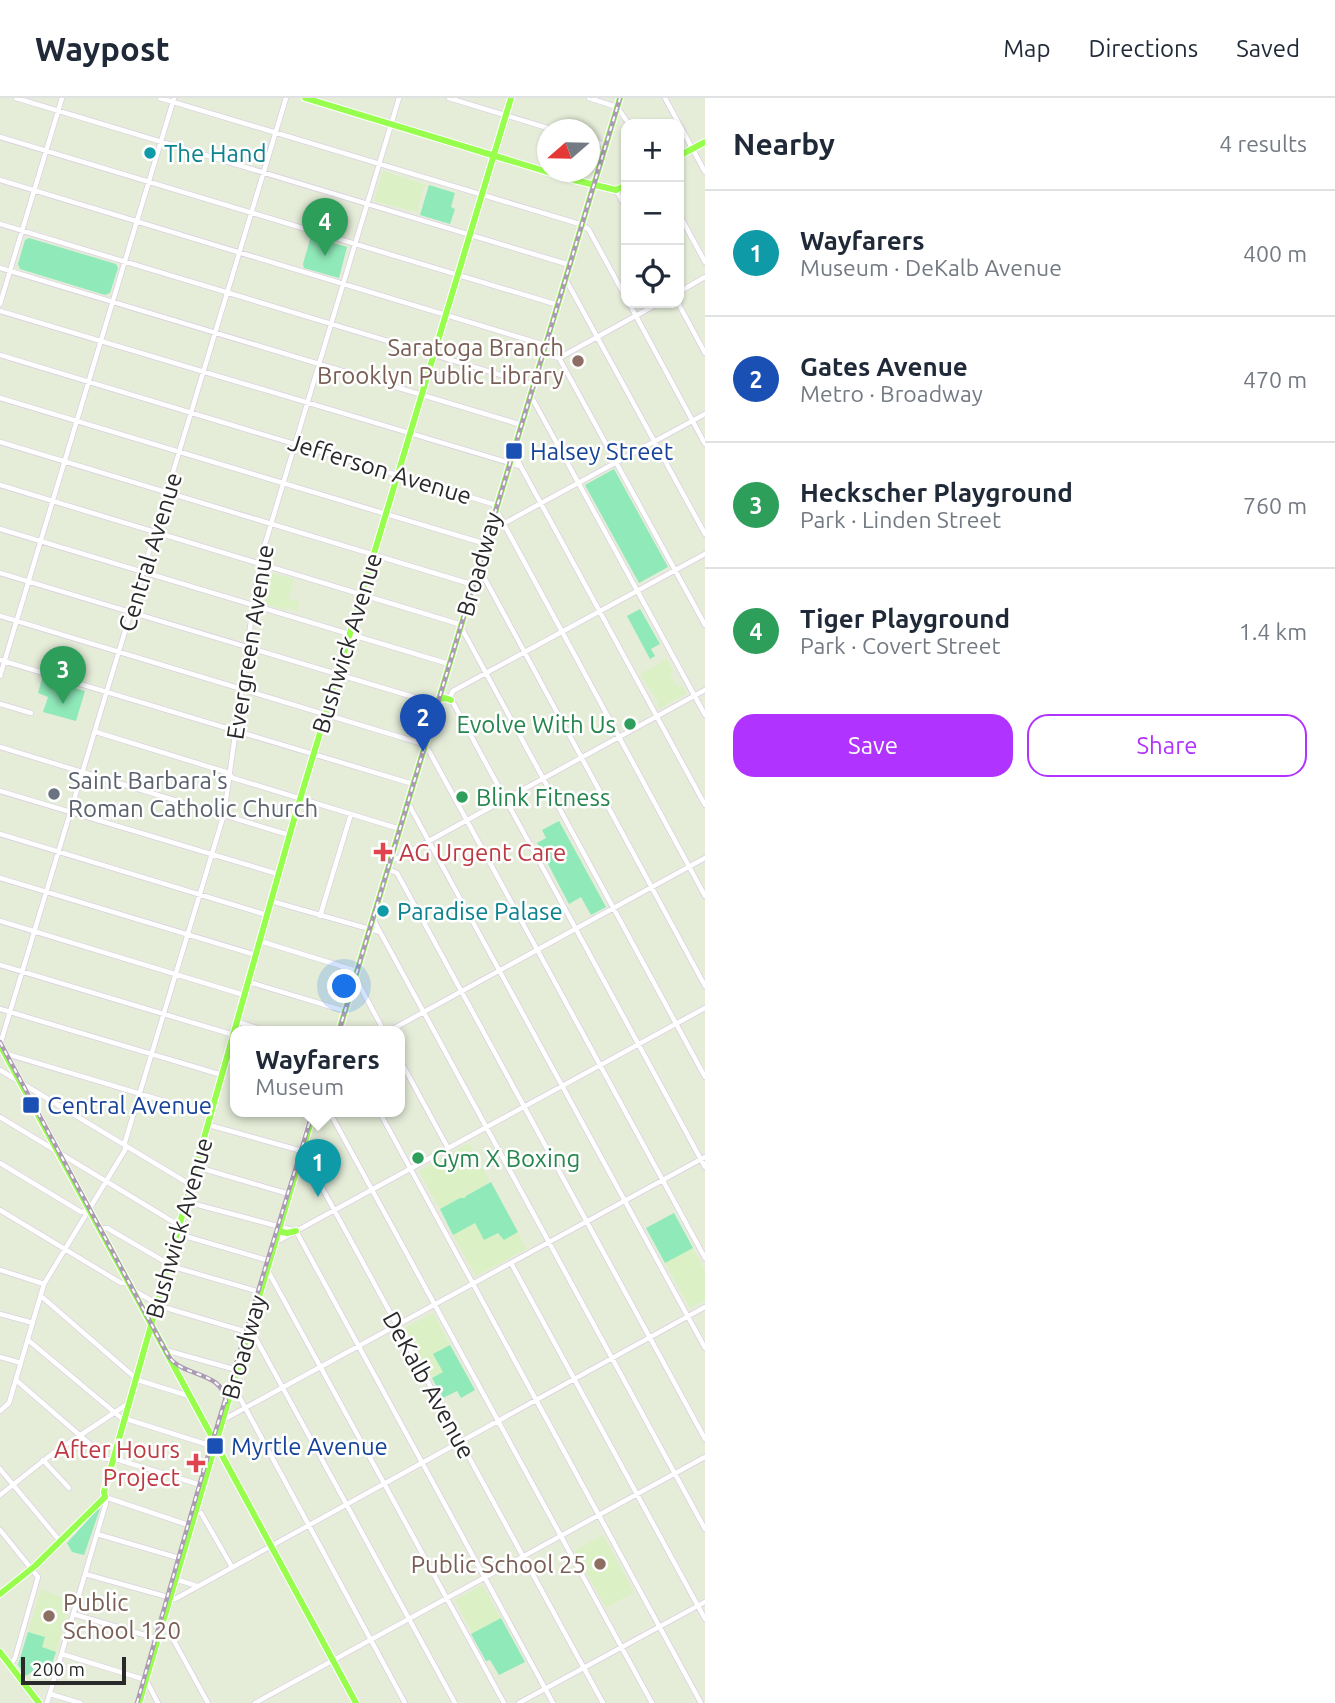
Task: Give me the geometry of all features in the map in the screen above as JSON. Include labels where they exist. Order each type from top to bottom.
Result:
[{"type":"main road","points":[[305,98],[594,185],[616,190],[621,188]]},
{"type":"main road","name":"Bushwick Avenue","points":[[237,1026],[289,835],[511,98]]},
{"type":"main road","name":"Broadway","points":[[340,1026],[620,98]]},
{"type":"main road","points":[[684,153],[705,142]]},
{"type":"main road","points":[[443,686],[447,691],[453,691]]},
{"type":"main road","points":[[438,702],[445,698],[450,700]]},
{"type":"main road","points":[[1,1049],[356,1703]]},
{"type":"main road","name":"Bushwick Avenue","points":[[105,1497],[113,1460],[230,1050]]},
{"type":"main road","name":"Broadway","points":[[139,1703],[312,1117]]},
{"type":"main road","points":[[279,1229],[286,1233],[296,1231]]},
{"type":"main road","points":[[0,1593],[32,1569],[105,1497]]},
{"type":"main road","points":[[0,1652],[39,1703]]},
{"type":"street","points":[[16,98],[570,265]]},
{"type":"street","points":[[0,304],[62,98]]},
{"type":"street","points":[[160,98],[174,100],[583,225],[589,230],[621,290]]},
{"type":"street","name":"Central Avenue","points":[[1,1049],[286,98]]},
{"type":"street","name":"Evergreen Avenue","points":[[9,1403],[44,1284],[125,1150],[139,1094],[224,814],[259,564],[399,98]]},
{"type":"street","points":[[449,98],[537,125]]},
{"type":"street","points":[[589,98],[617,107],[625,119]]},
{"type":"street","points":[[665,98],[705,172]]},
{"type":"street","points":[[0,677],[2,661],[17,621],[174,100]]},
{"type":"street","points":[[0,137],[558,305]]},
{"type":"street","points":[[600,143],[605,145]]},
{"type":"street","points":[[0,180],[545,345]]},
{"type":"street","points":[[616,190],[621,199]]},
{"type":"street","points":[[684,223],[705,262]]},
{"type":"street","points":[[0,224],[534,384]]},
{"type":"street","points":[[0,268],[522,425]]},
{"type":"street","points":[[684,289],[705,278]]},
{"type":"street","points":[[566,279],[705,534]]},
{"type":"street","points":[[632,308],[705,444]]},
{"type":"street","points":[[559,358],[649,308]]},
{"type":"street","points":[[681,308],[705,353]]},
{"type":"street","points":[[0,311],[520,466]]},
{"type":"street","points":[[543,353],[559,358],[705,625]]},
{"type":"street","name":"Jefferson Avenue","points":[[0,355],[493,504],[705,896]]},
{"type":"street","points":[[531,395],[705,715]]},
{"type":"street","points":[[0,398],[486,544]]},
{"type":"street","points":[[490,531],[705,414]]},
{"type":"street","points":[[0,442],[374,555],[475,582],[484,581]]},
{"type":"street","points":[[513,453],[705,805]]},
{"type":"street","points":[[0,485],[461,626],[705,1077]]},
{"type":"street","points":[[0,529],[449,664]]},
{"type":"street","points":[[705,554],[453,691],[450,700],[705,1167]]},
{"type":"street","points":[[479,568],[705,986]]},
{"type":"street","points":[[0,573],[438,702]]},
{"type":"street","points":[[0,616],[326,714],[420,743],[425,747],[705,1258]]},
{"type":"street","points":[[458,637],[468,640]]},
{"type":"street","points":[[2,661],[413,784]]},
{"type":"street","points":[[390,860],[705,690]]},
{"type":"street","points":[[0,704],[31,713]]},
{"type":"street","points":[[96,732],[226,772],[233,778],[400,828]]},
{"type":"street","points":[[0,747],[289,835]]},
{"type":"street","points":[[0,790],[278,874]]},
{"type":"street","points":[[408,803],[705,1348]]},
{"type":"street","points":[[404,815],[412,812]]},
{"type":"street","points":[[320,916],[351,814]]},
{"type":"street","points":[[0,834],[267,915]]},
{"type":"street","points":[[396,1026],[705,858]]},
{"type":"street","points":[[388,869],[397,873],[705,1439]]},
{"type":"street","points":[[0,878],[256,955]]},
{"type":"street","points":[[271,901],[380,932]]},
{"type":"street","points":[[373,918],[705,1529]]},
{"type":"street","points":[[0,921],[245,995]]},
{"type":"street","points":[[260,942],[356,974],[384,1026]]},
{"type":"street","points":[[0,965],[230,1034]]},
{"type":"street","points":[[249,982],[345,1011]]},
{"type":"street","points":[[352,986],[362,989]]},
{"type":"street","points":[[275,1243],[705,1008]]},
{"type":"street","points":[[0,1009],[223,1075]]},
{"type":"street","points":[[238,1022],[250,1026]]},
{"type":"street","points":[[1,1049],[212,1115]]},
{"type":"street","points":[[405,1069],[448,1148]]},
{"type":"street","points":[[0,1070],[192,1185]]},
{"type":"street","points":[[0,1117],[180,1226]]},
{"type":"street","points":[[332,1117],[652,1703]]},
{"type":"street","points":[[382,1117],[701,1703]]},
{"type":"street","points":[[209,1125],[302,1151]]},
{"type":"street","name":"DeKalb Avenue","points":[[302,1151],[603,1703]]},
{"type":"street","points":[[223,1420],[703,1159]]},
{"type":"street","points":[[0,1163],[81,1212],[89,1211]]},
{"type":"street","points":[[197,1167],[289,1194]]},
{"type":"street","points":[[187,1202],[279,1229]]},
{"type":"street","points":[[0,1210],[158,1305],[255,1337],[455,1703]]},
{"type":"street","points":[[99,1230],[107,1228],[169,1265],[260,1292]]},
{"type":"street","points":[[296,1231],[553,1703]]},
{"type":"street","points":[[178,1234],[270,1261]]},
{"type":"street","points":[[511,1264],[705,1619]]},
{"type":"street","points":[[267,1269],[504,1703]]},
{"type":"street","points":[[0,1270],[44,1284]]},
{"type":"street","points":[[41,1296],[137,1378],[189,1396]]},
{"type":"street","points":[[85,1574],[175,1599],[705,1307]]},
{"type":"street","points":[[0,1314],[33,1324]]},
{"type":"street","points":[[28,1340],[114,1413],[216,1447]]},
{"type":"street","points":[[164,1349],[237,1370]]},
{"type":"street","points":[[0,1357],[21,1363]]},
{"type":"street","points":[[16,1380],[107,1459],[204,1486]]},
{"type":"street","points":[[233,1386],[405,1703]]},
{"type":"street","points":[[0,1401],[9,1403]]},
{"type":"street","points":[[0,1494],[43,1460],[130,1402]]},
{"type":"street","points":[[0,1410],[9,1403]]},
{"type":"street","points":[[255,1703],[705,1457]]},
{"type":"street","points":[[43,1460],[69,1488]]},
{"type":"street","points":[[0,1469],[60,1541]]},
{"type":"street","points":[[47,1703],[106,1503],[105,1497],[191,1526]]},
{"type":"street","points":[[195,1510],[201,1513],[232,1567]]},
{"type":"street","points":[[0,1530],[37,1574],[38,1580],[15,1658],[10,1665]]},
{"type":"street","points":[[97,1534],[182,1559]]},
{"type":"street","points":[[175,1579],[197,1586]]},
{"type":"street","points":[[520,1703],[705,1602]]},
{"type":"street","points":[[74,1614],[158,1639]]},
{"type":"street","points":[[162,1625],[167,1628],[208,1703]]},
{"type":"street","points":[[61,1654],[146,1679],[158,1703]]},
{"type":"street","points":[[50,1694],[80,1703]]},
{"type":"shaded area","points":[[383,171],[429,186],[424,187],[417,210],[420,213],[374,201]]},
{"type":"shaded area","points":[[269,573],[294,579],[288,599],[300,602],[297,611],[260,602],[261,591]]},
{"type":"shaded area","points":[[667,659],[676,685],[682,685],[687,693],[659,709],[657,700],[640,674]]},
{"type":"shaded area","points":[[469,1143],[490,1182],[465,1198],[440,1209],[419,1171]]},
{"type":"shaded area","points":[[475,1223],[498,1233],[504,1239],[518,1232],[526,1249],[476,1276],[453,1235]]},
{"type":"shaded area","points":[[693,1248],[705,1271],[705,1300],[690,1308],[665,1263]]},
{"type":"shaded area","points":[[433,1313],[450,1345],[434,1355],[443,1372],[432,1378],[405,1328]]},
{"type":"shaded area","name":"Public School 25","points":[[603,1535],[634,1592],[606,1608],[574,1551]]},
{"type":"shaded area","points":[[482,1585],[501,1618],[472,1633],[455,1600]]},
{"type":"shaded area","name":"Public School 120","points":[[41,1589],[70,1601],[56,1652],[42,1648],[45,1637],[28,1632]]},
{"type":"green space","points":[[429,185],[455,193],[451,207],[455,209],[450,224],[420,215]]},
{"type":"green space","points":[[311,236],[347,247],[339,278],[304,268]]},
{"type":"green space","points":[[29,238],[116,264],[118,268],[110,293],[105,295],[20,269],[18,264],[25,240]]},
{"type":"green space","points":[[614,469],[668,567],[639,583],[585,485]]},
{"type":"green space","points":[[640,609],[660,644],[651,649],[655,656],[650,659],[627,616]]},
{"type":"green space","points":[[42,678],[85,691],[76,721],[43,712],[48,697],[38,693]]},
{"type":"green space","points":[[559,821],[606,907],[591,915],[581,897],[569,904],[537,843],[546,838],[542,830]]},
{"type":"green space","points":[[491,1182],[518,1232],[504,1240],[498,1233],[484,1240],[475,1223],[453,1235],[440,1209]]},
{"type":"green space","points":[[674,1213],[693,1248],[665,1263],[646,1228]]},
{"type":"green space","points":[[450,1345],[475,1390],[461,1398],[457,1391],[443,1398],[432,1378],[443,1372],[433,1354]]},
{"type":"green space","points":[[98,1509],[84,1555],[72,1552],[67,1543]]},
{"type":"green space","points":[[501,1618],[525,1662],[499,1675],[490,1660],[486,1661],[471,1634]]},
{"type":"green space","points":[[28,1632],[45,1637],[42,1647],[56,1652],[49,1673],[44,1677],[40,1666],[26,1676],[18,1665]]},
{"type":"railway","points":[[341,1026],[620,98]]},
{"type":"railway","points":[[0,1042],[169,1357],[184,1369],[218,1385],[226,1402]]},
{"type":"railway","points":[[137,1703],[204,1469],[311,1117]]},
{"type":"place","name":"The Hand","points":[[150,153]]},
{"type":"place","name":"Tiger Playground","points":[[325,256]]},
{"type":"place","name":"Saratoga Branch Brooklyn Public Library","points":[[578,361]]},
{"type":"place","name":"Halsey Street","points":[[514,451]]},
{"type":"place","name":"Heckscher Playground","points":[[63,704]]},
{"type":"place","name":"Evolve With Us","points":[[630,724]]},
{"type":"place","name":"Gates Avenue","points":[[423,752]]},
{"type":"place","name":"Saint Barbara's Roman Catholic Church","points":[[54,794]]},
{"type":"place","name":"Blink Fitness","points":[[462,797]]},
{"type":"place","name":"AG Urgent Care","points":[[383,852]]},
{"type":"place","name":"Paradise Palase","points":[[383,911]]},
{"type":"place","name":"Central Avenue","points":[[31,1105]]},
{"type":"place","name":"Gym X Boxing","points":[[418,1158]]},
{"type":"place","name":"Wayfarers","points":[[318,1197]]},
{"type":"place","name":"Myrtle Avenue","points":[[215,1446]]},
{"type":"place","name":"After Hours Project","points":[[196,1463]]},
{"type":"place","name":"Public School 25","points":[[600,1564]]},
{"type":"place","name":"Public School 120","points":[[49,1616]]}]
